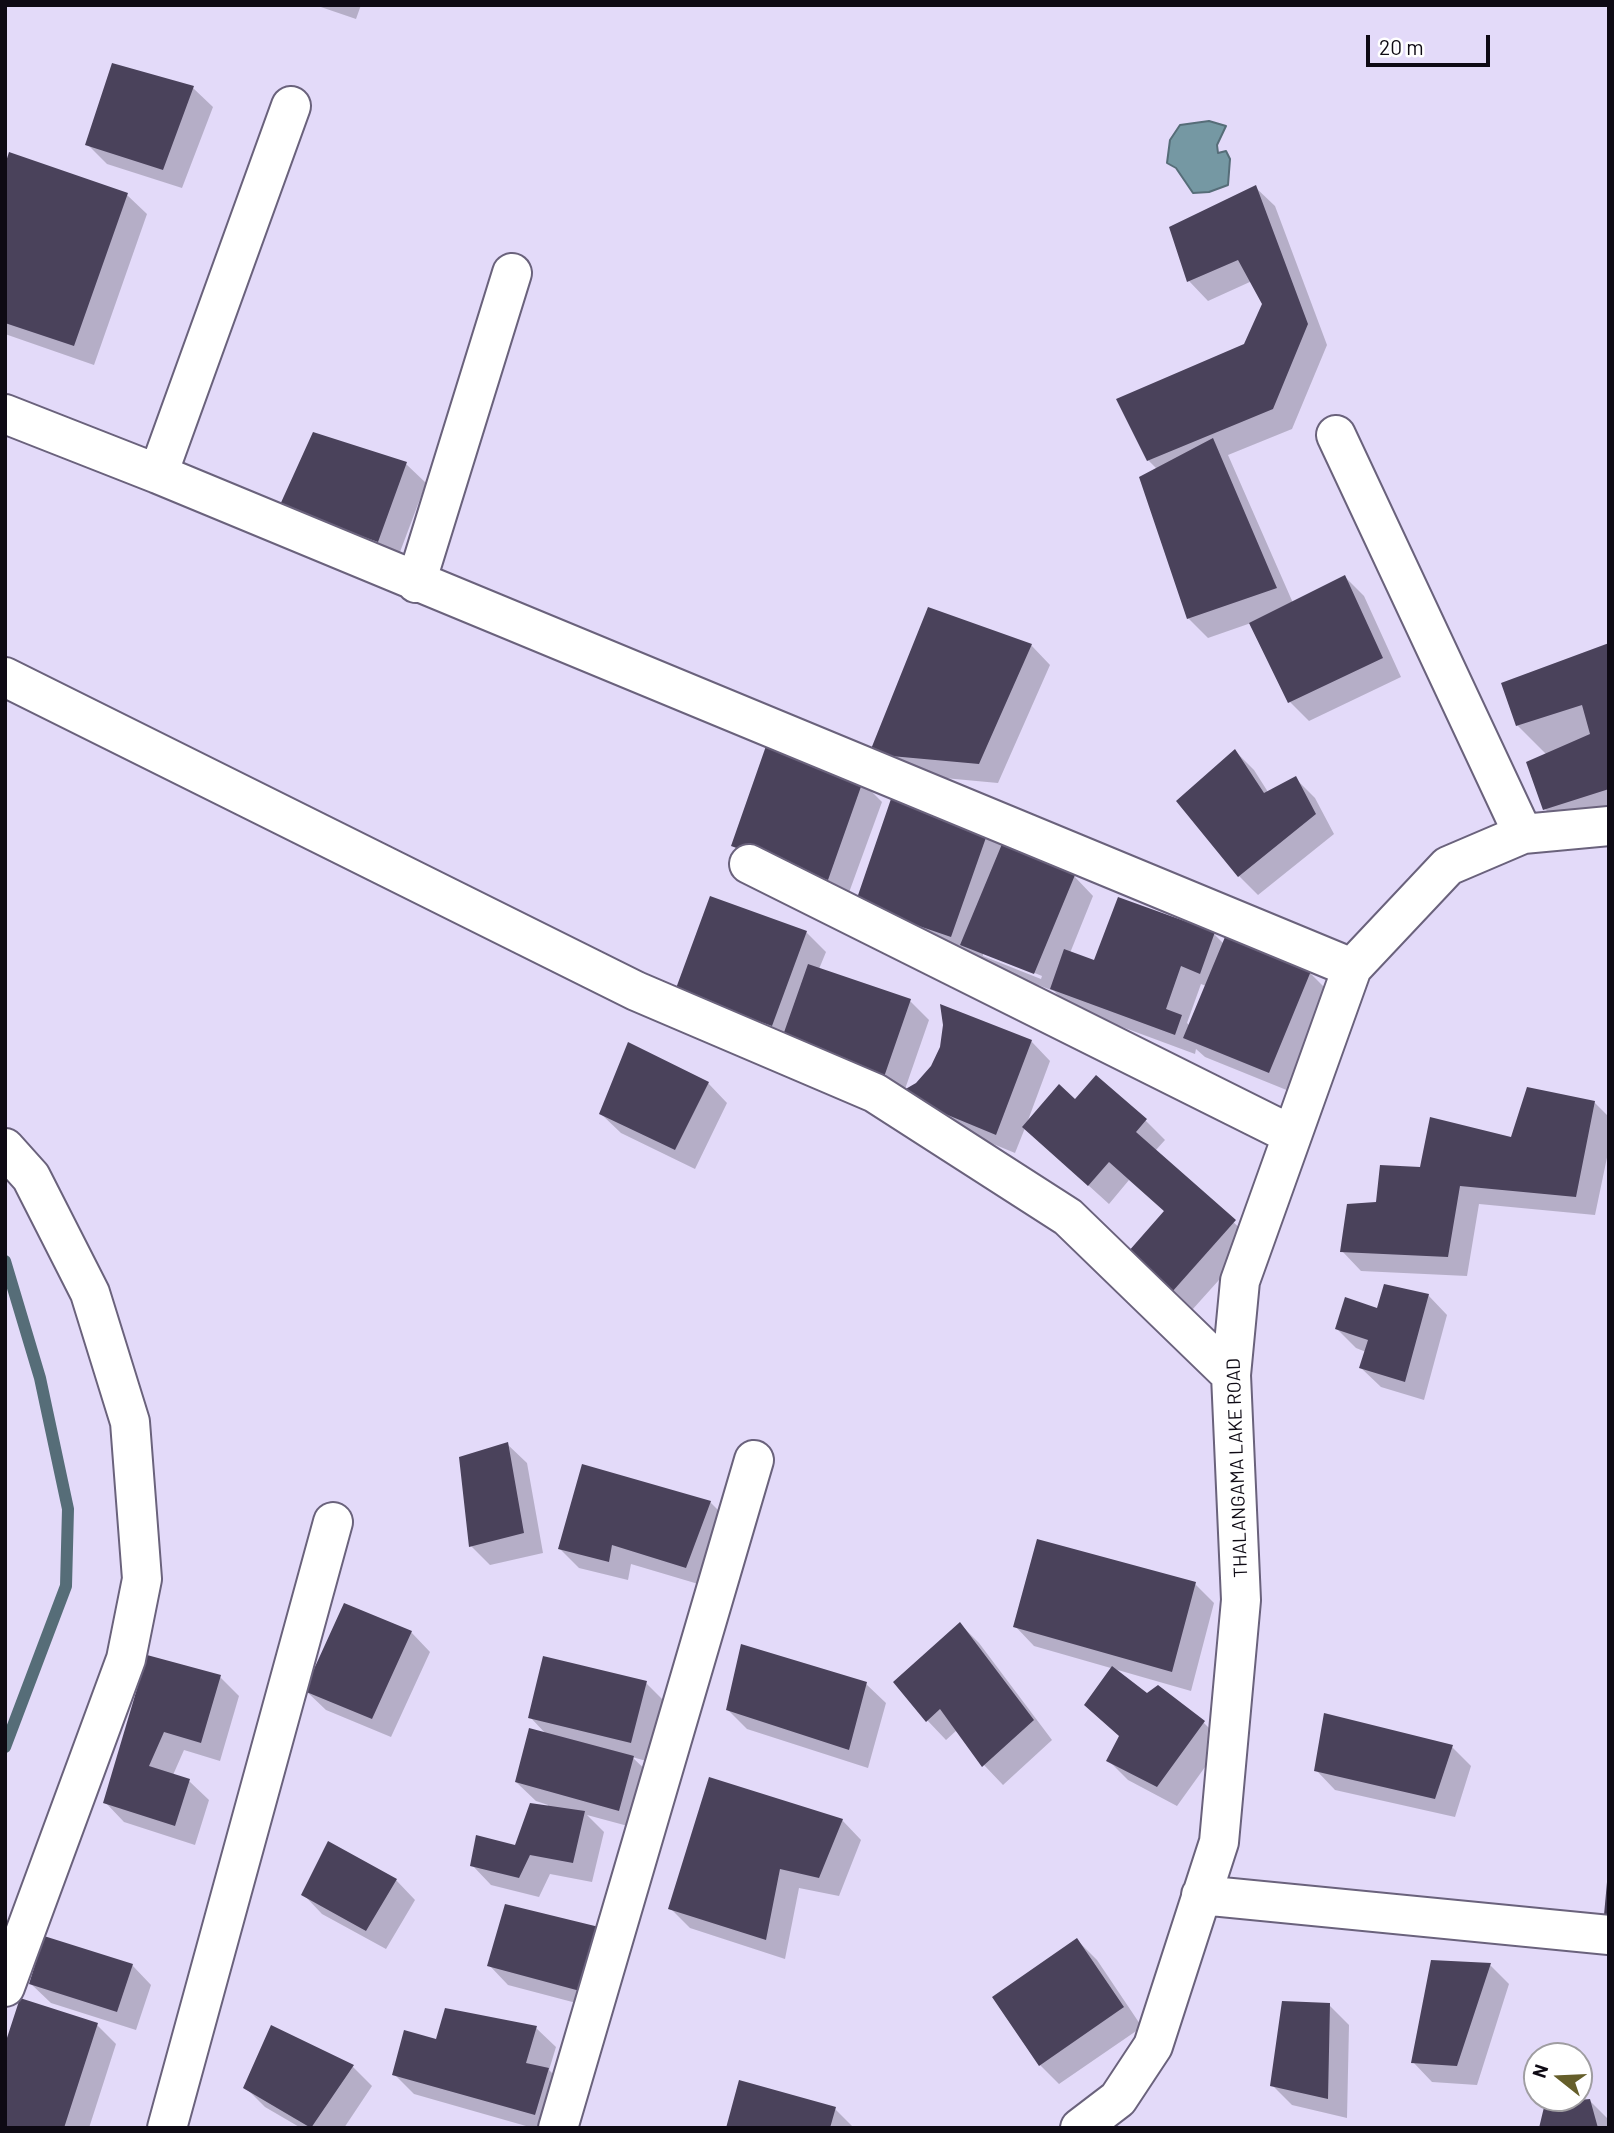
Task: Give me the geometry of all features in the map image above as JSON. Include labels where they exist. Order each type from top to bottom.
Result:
[{"type":"street","points":[[158,474],[291,106]]},
{"type":"street","points":[[416,583],[512,272]]},
{"type":"street","points":[[5,414],[158,474],[1352,968]]},
{"type":"street","points":[[1336,435],[1523,834]]},
{"type":"street","points":[[5,677],[636,991],[875,1093],[1068,1217],[1231,1376]]},
{"type":"street","name":"THALANGAMA LAKE ROAD","points":[[1080,2128],[1118,2099],[1153,2046],[1219,1842],[1241,1600],[1231,1376],[1240,1281],[1352,968],[1448,866],[1523,834],[1609,826]]},
{"type":"street","points":[[750,864],[1292,1135]]},
{"type":"street","points":[[5,1148],[31,1177],[90,1293],[130,1422],[142,1579],[126,1659],[5,1987]]},
{"type":"street","points":[[558,2128],[754,1460]]},
{"type":"street","points":[[167,2128],[333,1522]]},
{"type":"street","points":[[1202,1895],[1609,1935]]},
{"type":"water","points":[[1209,121],[1226,126],[1217,145],[1218,153],[1226,151],[1230,159],[1228,185],[1209,192],[1193,193],[1176,168],[1167,163],[1170,140],[1180,125]]},
{"type":"building","points":[[112,63],[194,86],[163,170],[85,145]]},
{"type":"building","points":[[9,152],[128,193],[74,346],[5,323],[5,165]]},
{"type":"building","points":[[1256,185],[1308,324],[1273,409],[1147,461],[1116,399],[1244,344],[1262,304],[1238,260],[1187,282],[1169,227]]},
{"type":"building","points":[[313,432],[407,462],[378,542],[279,507]]},
{"type":"building","points":[[1213,438],[1277,588],[1187,619],[1139,477]]},
{"type":"building","points":[[1345,575],[1383,658],[1288,703],[1249,623]]},
{"type":"building","points":[[928,607],[1032,644],[979,764],[869,754]]},
{"type":"building","points":[[1609,643],[1609,789],[1543,810],[1526,762],[1590,734],[1582,705],[1516,726],[1501,683]]},
{"type":"building","points":[[766,746],[863,781],[828,880],[731,846]]},
{"type":"building","points":[[1235,749],[1264,793],[1296,776],[1316,814],[1238,877],[1176,801]]},
{"type":"building","points":[[892,796],[989,829],[951,937],[855,904]]},
{"type":"building","points":[[1002,844],[1075,875],[1034,974],[960,945]]},
{"type":"building","points":[[710,896],[807,931],[772,1026],[675,991]]},
{"type":"building","points":[[1118,897],[1215,932],[1200,974],[1181,966],[1166,1009],[1182,1015],[1175,1035],[1050,989],[1064,949],[1094,960]]},
{"type":"building","points":[[1225,937],[1311,971],[1269,1073],[1183,1038]]},
{"type":"building","points":[[808,964],[911,999],[884,1077],[781,1041]]},
{"type":"building","points":[[940,1004],[1032,1040],[996,1135],[897,1094],[916,1083],[931,1066],[940,1047],[943,1025]]},
{"type":"building","points":[[628,1042],[709,1082],[675,1150],[599,1114]]},
{"type":"building","points":[[1096,1075],[1147,1119],[1136,1132],[1236,1220],[1172,1292],[1128,1252],[1164,1211],[1109,1162],[1088,1186],[1022,1127],[1059,1084],[1075,1099]]},
{"type":"building","points":[[1527,1087],[1595,1101],[1576,1197],[1460,1186],[1448,1257],[1340,1252],[1347,1204],[1376,1202],[1380,1165],[1420,1167],[1430,1117],[1511,1137]]},
{"type":"building","points":[[1384,1284],[1429,1294],[1405,1382],[1359,1368],[1368,1340],[1335,1329],[1345,1297],[1377,1308]]},
{"type":"building","points":[[508,1442],[524,1533],[469,1547],[459,1457]]},
{"type":"building","points":[[582,1464],[711,1501],[686,1568],[612,1545],[609,1562],[558,1549]]},
{"type":"building","points":[[1037,1539],[1196,1582],[1172,1672],[1013,1627]]},
{"type":"building","points":[[344,1603],[412,1631],[372,1719],[304,1691]]},
{"type":"building","points":[[960,1622],[1034,1720],[982,1767],[940,1709],[926,1722],[893,1682]]},
{"type":"building","points":[[741,1644],[867,1682],[849,1750],[726,1710]]},
{"type":"building","points":[[147,1655],[221,1675],[201,1743],[164,1732],[149,1766],[190,1779],[175,1826],[103,1803]]},
{"type":"building","points":[[543,1656],[647,1681],[631,1743],[528,1718]]},
{"type":"building","points":[[1112,1666],[1147,1693],[1158,1685],[1205,1721],[1157,1787],[1106,1761],[1119,1736],[1084,1705]]},
{"type":"building","points":[[1324,1713],[1453,1745],[1435,1799],[1314,1771]]},
{"type":"building","points":[[529,1728],[634,1756],[619,1811],[515,1782]]},
{"type":"building","points":[[709,1777],[843,1819],[819,1878],[780,1869],[766,1940],[668,1909]]},
{"type":"building","points":[[530,1803],[585,1811],[573,1863],[530,1855],[519,1878],[470,1866],[476,1835],[515,1845]]},
{"type":"building","points":[[328,1841],[397,1879],[366,1931],[301,1895]]},
{"type":"building","points":[[1607,1882],[1609,1915],[1604,1915]]},
{"type":"building","points":[[505,1904],[599,1927],[580,1991],[487,1966]]},
{"type":"building","points":[[44,1936],[133,1964],[117,2012],[29,1984]]},
{"type":"building","points":[[1077,1938],[1124,2007],[1039,2066],[992,1997]]},
{"type":"building","points":[[1431,1960],[1491,1963],[1457,2066],[1411,2063]]},
{"type":"building","points":[[20,1998],[98,2023],[64,2128],[5,2128],[5,2044]]},
{"type":"building","points":[[1282,2001],[1330,2003],[1328,2099],[1270,2086]]},
{"type":"building","points":[[445,2008],[537,2026],[526,2063],[549,2068],[535,2115],[392,2075],[404,2030],[436,2039]]},
{"type":"building","points":[[271,2025],[354,2065],[311,2128],[243,2088]]},
{"type":"building","points":[[739,2080],[836,2107],[830,2128],[726,2128]]},
{"type":"building","points":[[1593,2110],[1598,2128],[1539,2128],[1543,2112],[1593,2112]]},
{"type":"waterway","points":[[5,1261],[40,1378],[68,1509],[66,1586],[5,1747]]}]
